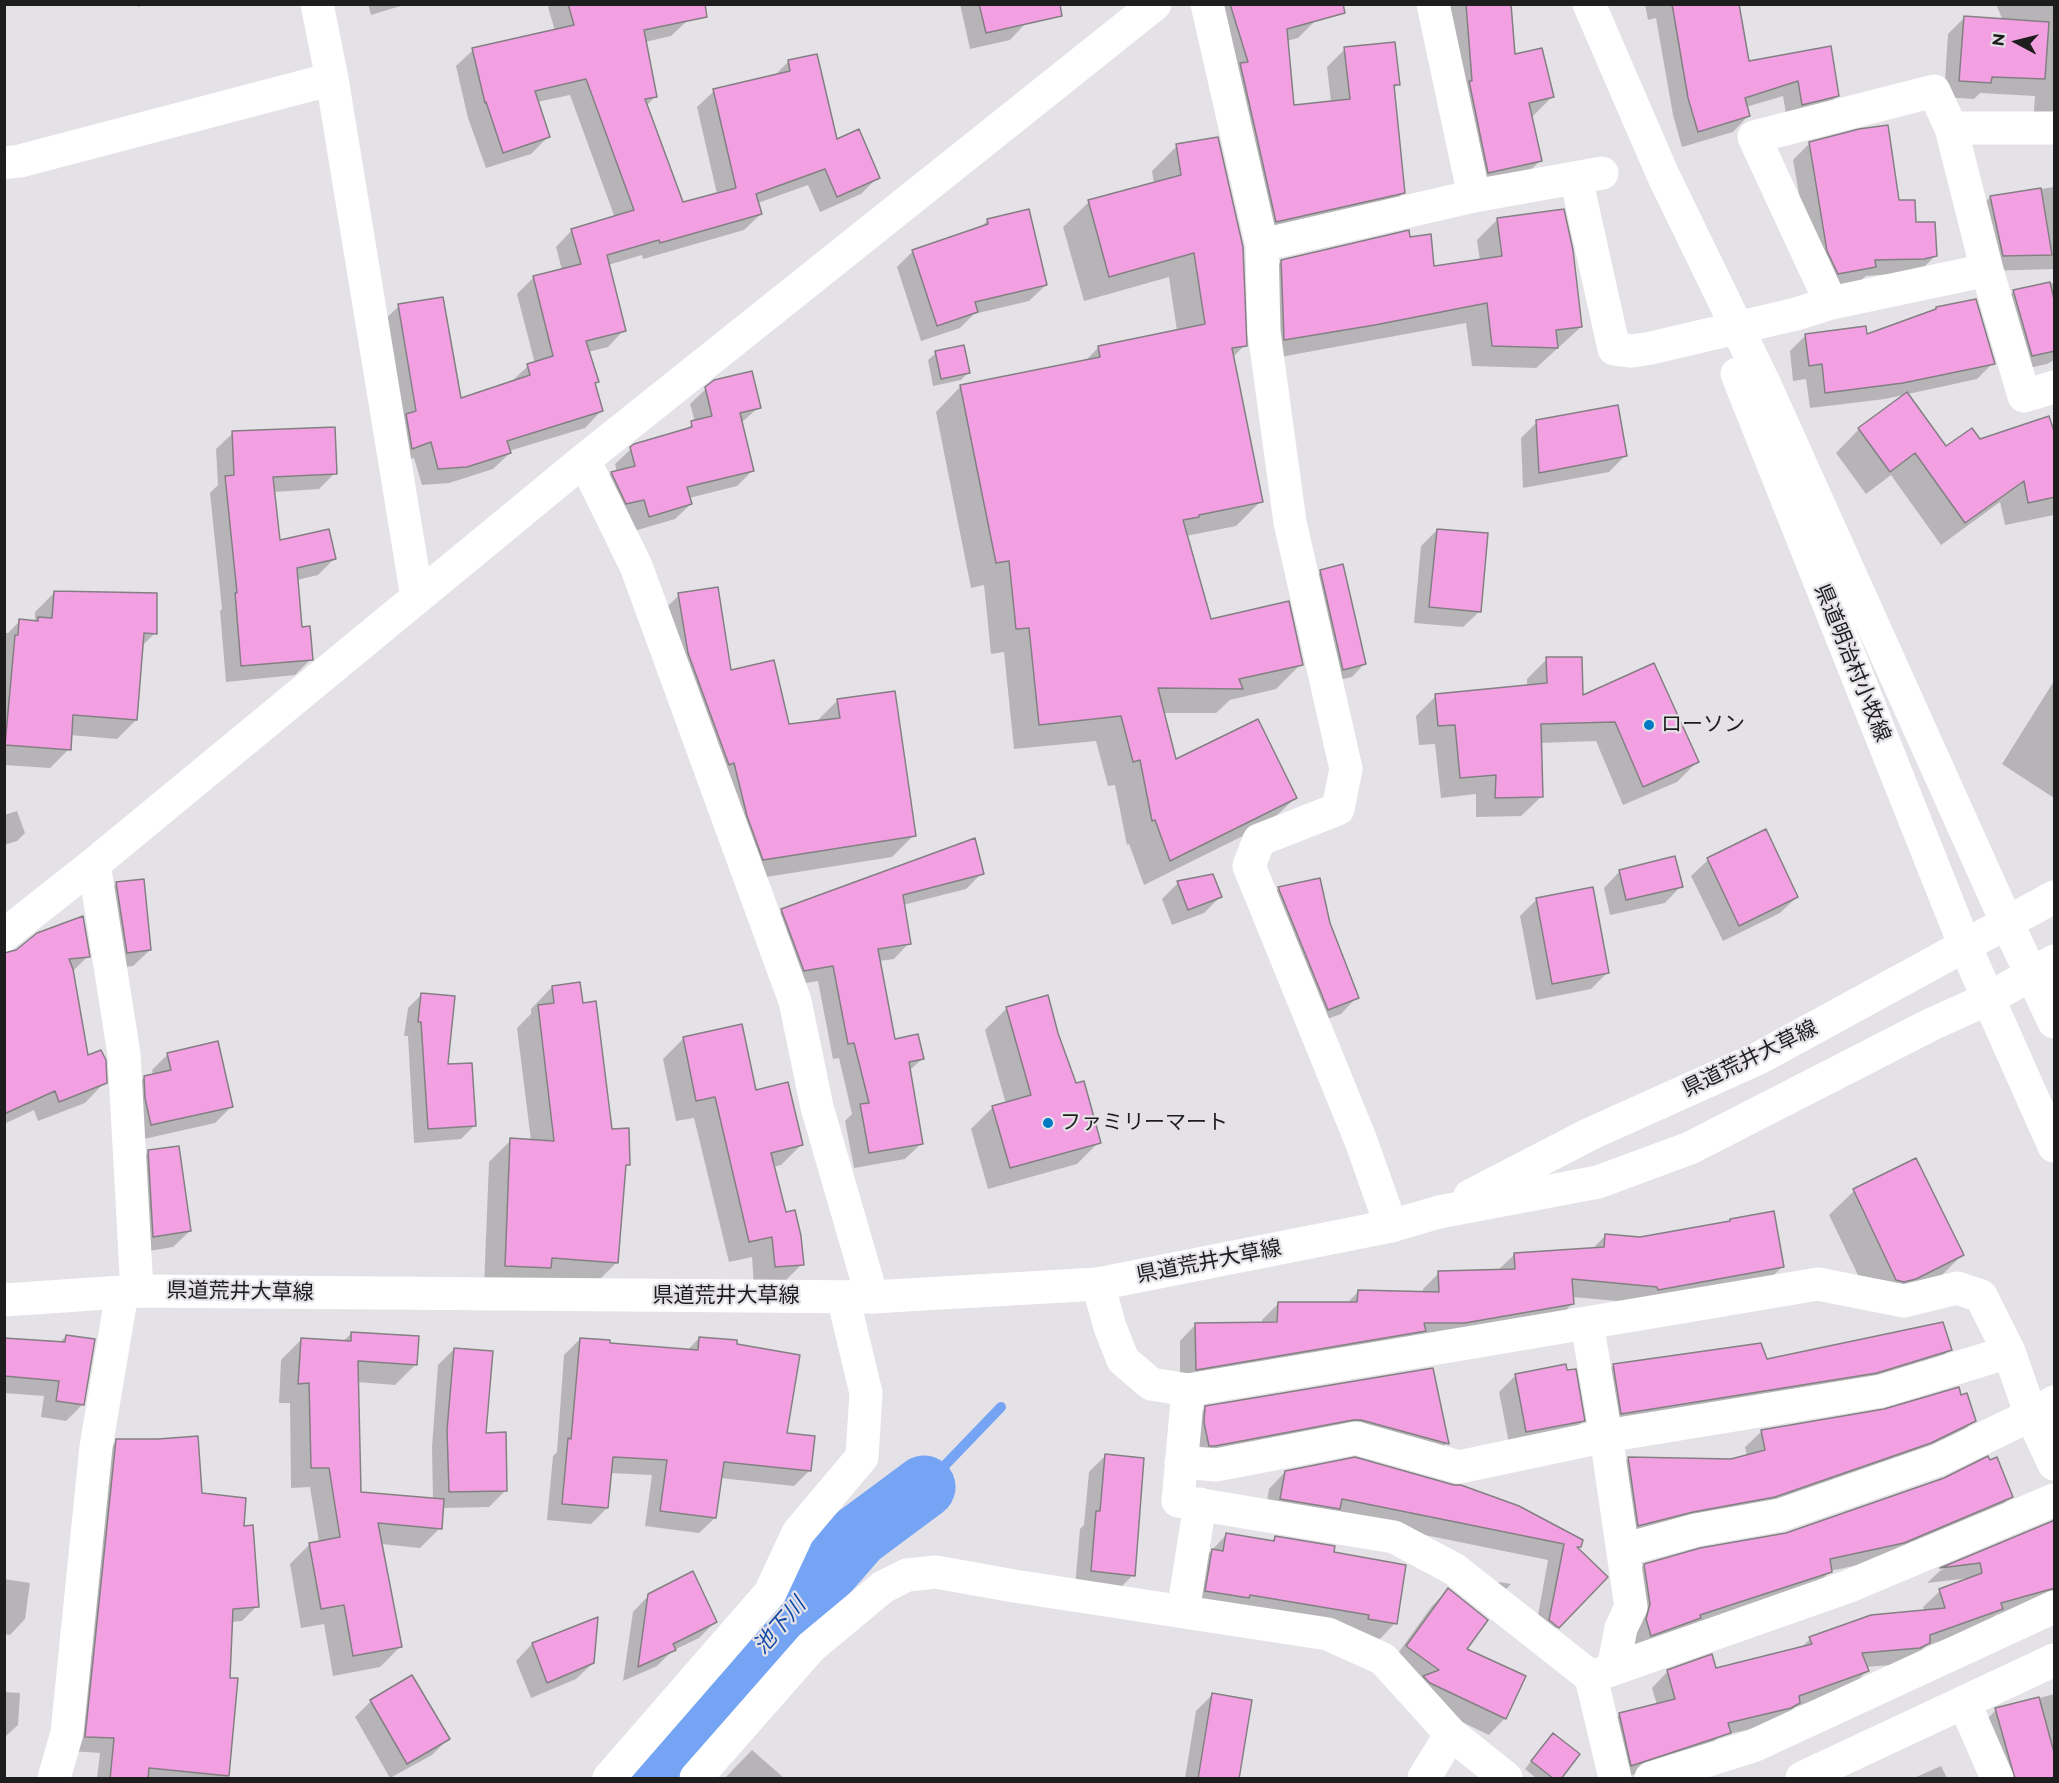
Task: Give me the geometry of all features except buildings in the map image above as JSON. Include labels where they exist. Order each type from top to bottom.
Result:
[{"type":"street","points":[[317,4],[332,79],[417,597]]},
{"type":"street","points":[[4,935],[94,864],[584,460],[1155,4]]},
{"type":"street","points":[[1207,4],[1262,245],[1264,332],[1290,522],[1346,769],[1338,809],[1259,840],[1249,866],[1361,1142],[1391,1226]]},
{"type":"street","points":[[1433,4],[1474,196]]},
{"type":"street","name":"県道明治村小牧線","points":[[1589,4],[1663,175],[1765,385],[2007,923],[2043,967],[2055,1022]]},
{"type":"street","points":[[4,163],[20,161],[332,79]]},
{"type":"street","points":[[1831,303],[1754,137],[1934,91],[1951,128],[1987,270],[2024,396],[2055,387]]},
{"type":"street","points":[[1951,128],[2055,128]]},
{"type":"street","name":"県道明治村小牧線","points":[[1663,175],[1745,395],[1965,946],[2055,1146]]},
{"type":"street","points":[[1262,245],[1474,196],[1589,176],[1614,349],[1632,351],[1796,314],[1831,303],[1987,270]]},
{"type":"street","points":[[584,460],[636,566],[795,1001],[858,1297],[866,1393],[862,1457],[798,1533],[770,1593],[609,1779]]},
{"type":"street","points":[[54,1779],[67,1733],[96,1447],[129,1292],[124,1054],[94,864]]},
{"type":"street","name":"県道荒井大草線","points":[[1439,1212],[1590,1134],[1760,1058],[2055,897]]},
{"type":"street","name":"県道荒井大草線","points":[[4,1299],[129,1292],[858,1297],[1098,1284],[1391,1226],[1439,1212],[1598,1182],[1690,1148],[1932,1024],[1990,998],[2043,967]]},
{"type":"street","points":[[1098,1284],[1110,1327],[1124,1360],[1151,1384],[1188,1390],[1818,1284],[1904,1301],[1958,1288],[1981,1296],[2009,1352],[2043,1409],[2055,1464]]},
{"type":"street","points":[[1587,1323],[1631,1607],[1602,1673],[1615,1779]]},
{"type":"street","points":[[1181,1462],[1216,1465],[1356,1438],[1459,1467],[1606,1436],[1881,1391],[2009,1352]]},
{"type":"street","points":[[1188,1390],[1178,1501],[1394,1537],[1454,1569],[1602,1673]]},
{"type":"street","points":[[1623,1550],[1696,1530],[1780,1515],[1938,1460],[2043,1409]]},
{"type":"street","points":[[1602,1673],[1847,1587],[2055,1500]]},
{"type":"street","points":[[1183,1612],[1200,1504]]},
{"type":"street","points":[[696,1779],[811,1647],[883,1587],[908,1575],[936,1572],[1328,1634],[1383,1659],[1451,1734],[1506,1779]]},
{"type":"street","points":[[1651,1779],[1754,1746],[2055,1607]]},
{"type":"street","points":[[1802,1779],[2055,1660]]},
{"type":"street","points":[[1964,1702],[1997,1779]]},
{"type":"street","points":[[1424,1779],[1451,1734]]},
{"type":"waterway","points":[[924,1487],[1001,1407]]},
{"type":"waterway","name":"池下川","points":[[647,1778],[858,1536],[924,1487]]},
{"type":"place","name":"ローソン","points":[[1649,725]]},
{"type":"place","name":"ファミリーマート","points":[[1048,1123]]}]
